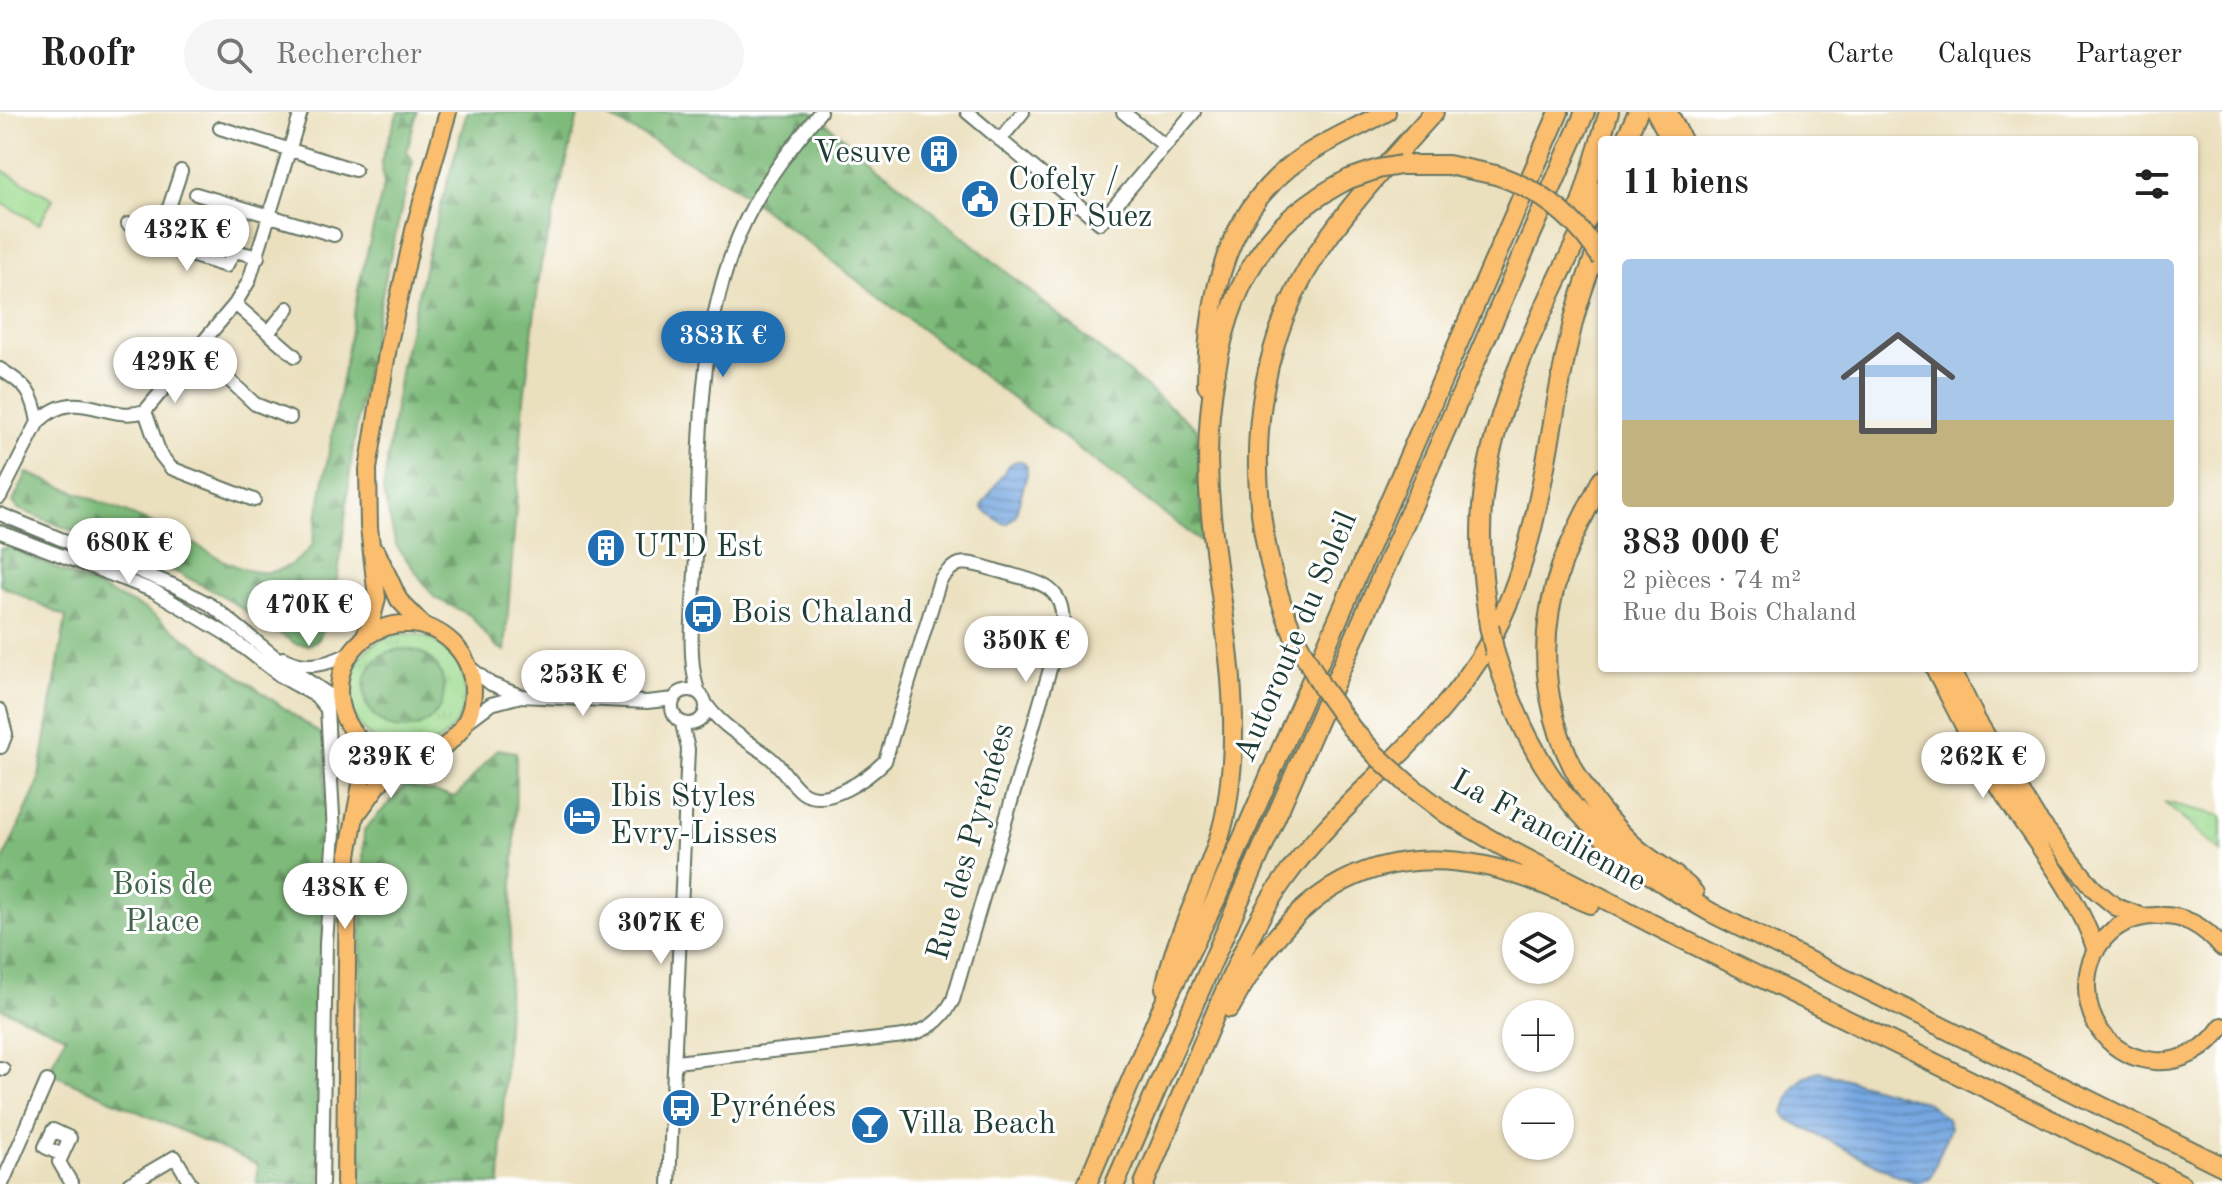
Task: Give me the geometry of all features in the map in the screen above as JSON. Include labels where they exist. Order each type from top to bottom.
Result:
[{"type":"highway","points":[[1160,1012],[1170,962],[1222,830],[1232,761],[1232,693],[1211,515],[1207,436],[1210,314],[1220,270],[1243,220],[1272,183],[1301,158],[1386,112]]},
{"type":"highway","name":"La Francilienne","points":[[1434,112],[1353,205],[1319,251],[1291,302],[1270,365],[1258,430],[1258,497],[1264,541],[1294,636],[1322,687],[1352,729],[1408,784],[1447,814],[1500,845],[1662,929],[2181,1184]]},
{"type":"highway","name":"Autoroute du Soleil","points":[[1087,1184],[1160,1012],[1216,899],[1559,112]]},
{"type":"highway","name":"Autoroute du Soleil","points":[[1115,1184],[1585,112]]},
{"type":"highway","points":[[1601,136],[1609,112]]},
{"type":"highway","points":[[1627,136],[1641,112]]},
{"type":"highway","points":[[1635,136],[1641,112]]},
{"type":"highway","points":[[1554,286],[1598,147]]},
{"type":"highway","points":[[1207,436],[1225,334],[1247,276],[1268,242],[1291,217],[1320,194],[1349,179],[1401,165],[1448,165],[1496,175],[1524,185],[1561,209],[1598,252]]},
{"type":"highway","name":"La Francilienne","points":[[1598,198],[1554,286],[1503,413],[1486,475],[1481,518],[1481,559],[1495,653],[1530,741],[1551,777],[1607,842],[1639,869],[1712,913],[2222,1166]]},
{"type":"highway","points":[[1144,1184],[1244,950],[1275,892],[1324,832],[1449,702],[1489,643],[1505,611],[1532,530],[1572,326],[1598,248]]},
{"type":"highway","points":[[1598,487],[1569,546],[1549,609],[1546,667],[1554,718],[1570,760],[1595,804],[1632,845],[1689,887],[1712,913]]},
{"type":"highway","points":[[1177,1110],[1237,994],[1271,942],[1288,921],[1311,901],[1358,874],[1409,861],[1460,861],[1551,887],[1646,929],[1662,929]]},
{"type":"main road","points":[[356,647],[376,632],[395,625],[425,627],[453,644],[468,666],[473,694],[464,724],[446,745],[429,754],[411,758],[388,755],[368,746],[357,737],[341,707],[341,678],[356,647],[371,623],[377,598],[369,527],[368,469],[388,347],[415,226],[448,112]]},
{"type":"main road","points":[[1655,112],[1668,123]]},
{"type":"main road","points":[[369,527],[393,590],[406,609],[425,627]]},
{"type":"main road","points":[[1936,672],[1981,759],[2071,894],[2088,926],[2096,951]]},
{"type":"main road","points":[[1954,672],[1977,720],[2037,818],[2094,889],[2116,907],[2141,916],[2171,915],[2191,921],[2208,932],[2222,948]]},
{"type":"main road","points":[[345,1184],[348,855],[361,784],[357,737]]},
{"type":"main road","points":[[353,822],[384,777],[411,758]]},
{"type":"main road","points":[[2141,916],[2115,929],[2096,951],[2088,969],[2086,989],[2089,1008],[2097,1027],[2118,1048],[2145,1060],[2165,1061],[2193,1053],[2220,1032]]},
{"type":"street","points":[[0,497],[38,422],[56,409],[78,403],[124,413],[145,411],[235,304],[249,281],[258,257],[301,112]]},
{"type":"street","points":[[669,1184],[688,749],[698,722],[706,711],[692,663],[704,381],[714,314],[730,259],[752,208],[778,165],[820,112]]},
{"type":"street","points":[[967,112],[1100,223],[1194,112]]},
{"type":"street","points":[[1000,140],[1023,112]]},
{"type":"street","points":[[1123,112],[1165,146]]},
{"type":"street","points":[[220,128],[355,170]]},
{"type":"street","points":[[160,235],[181,171]]},
{"type":"street","points":[[196,194],[334,235]]},
{"type":"street","points":[[128,224],[160,235],[171,249],[226,266],[235,251],[258,257]]},
{"type":"street","points":[[235,304],[295,356]]},
{"type":"street","points":[[268,333],[288,308]]},
{"type":"street","points":[[197,350],[255,404],[290,418]]},
{"type":"street","points":[[0,369],[28,390],[38,422]]},
{"type":"street","points":[[270,410],[274,395]]},
{"type":"street","points":[[145,411],[160,454],[171,468],[254,500]]},
{"type":"street","points":[[0,514],[175,586],[211,605],[289,668],[331,696],[341,707]]},
{"type":"street","points":[[0,532],[154,591],[226,634],[282,677],[316,696],[327,709],[334,833],[326,943],[322,1184]]},
{"type":"street","name":"Rue des Pyrénées","points":[[676,1062],[866,1042],[912,1034],[932,1026],[947,1010],[953,1000],[1062,628],[1060,602],[1050,589],[1040,583],[975,564],[961,563],[950,569],[940,580],[885,761],[876,771],[822,798],[809,796],[800,790],[774,760],[721,723],[702,698]]},
{"type":"street","points":[[266,648],[292,663],[310,666],[325,665],[356,647]]},
{"type":"street","points":[[688,749],[672,704],[692,663]]},
{"type":"street","points":[[468,666],[491,684],[521,696]]},
{"type":"street","points":[[464,724],[491,704],[521,696],[647,702],[678,695],[702,698]]},
{"type":"street","points":[[647,702],[678,720],[698,722]]},
{"type":"street","points":[[0,710],[6,734],[4,748]]},
{"type":"street","name":"Rue des Pyrénées","points":[[698,722],[721,723]]},
{"type":"street","points":[[2,1184],[47,1081]]},
{"type":"street","points":[[62,1155],[59,1162],[72,1184]]},
{"type":"street","points":[[129,1184],[175,1157],[191,1184]]},
{"type":"green space","points":[[398,112],[417,112],[407,151],[413,161],[366,371],[339,568],[328,616],[319,639],[308,645],[296,644],[218,593],[176,572],[18,509],[13,502],[27,473],[170,531],[248,570],[267,572],[282,569],[307,552],[312,546],[359,285],[384,184],[381,161]]},
{"type":"green space","points":[[467,112],[579,112],[541,263],[524,399],[505,651],[495,646],[470,615],[435,598],[396,545],[383,491],[401,366],[431,240]]},
{"type":"green space","points":[[600,112],[812,112],[1197,429],[1203,543],[733,186]]},
{"type":"green space","points":[[0,169],[53,199],[39,224],[0,202]]},
{"type":"green space","name":"Bois de Place","points":[[10,547],[145,609],[326,738],[320,1184],[257,1184],[257,1164],[48,1072],[66,1036],[0,1008],[0,867],[38,784],[66,617],[0,585],[0,549]]},
{"type":"green space","points":[[407,634],[429,638],[448,651],[461,670],[465,692],[461,714],[448,733],[429,746],[407,750],[385,746],[366,733],[353,714],[349,692],[353,670],[366,651],[385,638]]},
{"type":"green space","points":[[404,649],[419,652],[432,661],[441,674],[444,689],[441,704],[432,717],[419,726],[404,729],[389,726],[376,717],[367,704],[364,689],[367,674],[376,661],[389,652]]},
{"type":"green space","points":[[497,749],[516,752],[500,1184],[354,1184],[364,830],[405,786],[456,797]]},
{"type":"green space","points":[[2164,802],[2222,816],[2222,853]]},
{"type":"water","points":[[1022,461],[1027,467],[1027,474],[1015,516],[1007,524],[1000,522],[982,505],[1009,465]]},
{"type":"water","points":[[1819,1071],[1928,1103],[1947,1119],[1950,1128],[1930,1179],[1918,1183],[1900,1177],[1789,1120],[1784,1112],[1792,1091],[1805,1077]]},
{"type":"place","name":"Vesuve","points":[[939,154]]},
{"type":"place","name":"Cofely / GDF Suez","points":[[980,199]]},
{"type":"place","name":"UTD Est","points":[[606,548]]},
{"type":"place","name":"Bois Chaland","points":[[703,614]]},
{"type":"place","name":"Ibis Styles Evry-Lisses","points":[[582,816]]},
{"type":"place","name":"Pyrénées","points":[[681,1108]]},
{"type":"place","name":"Villa Beach","points":[[870,1125]]}]
